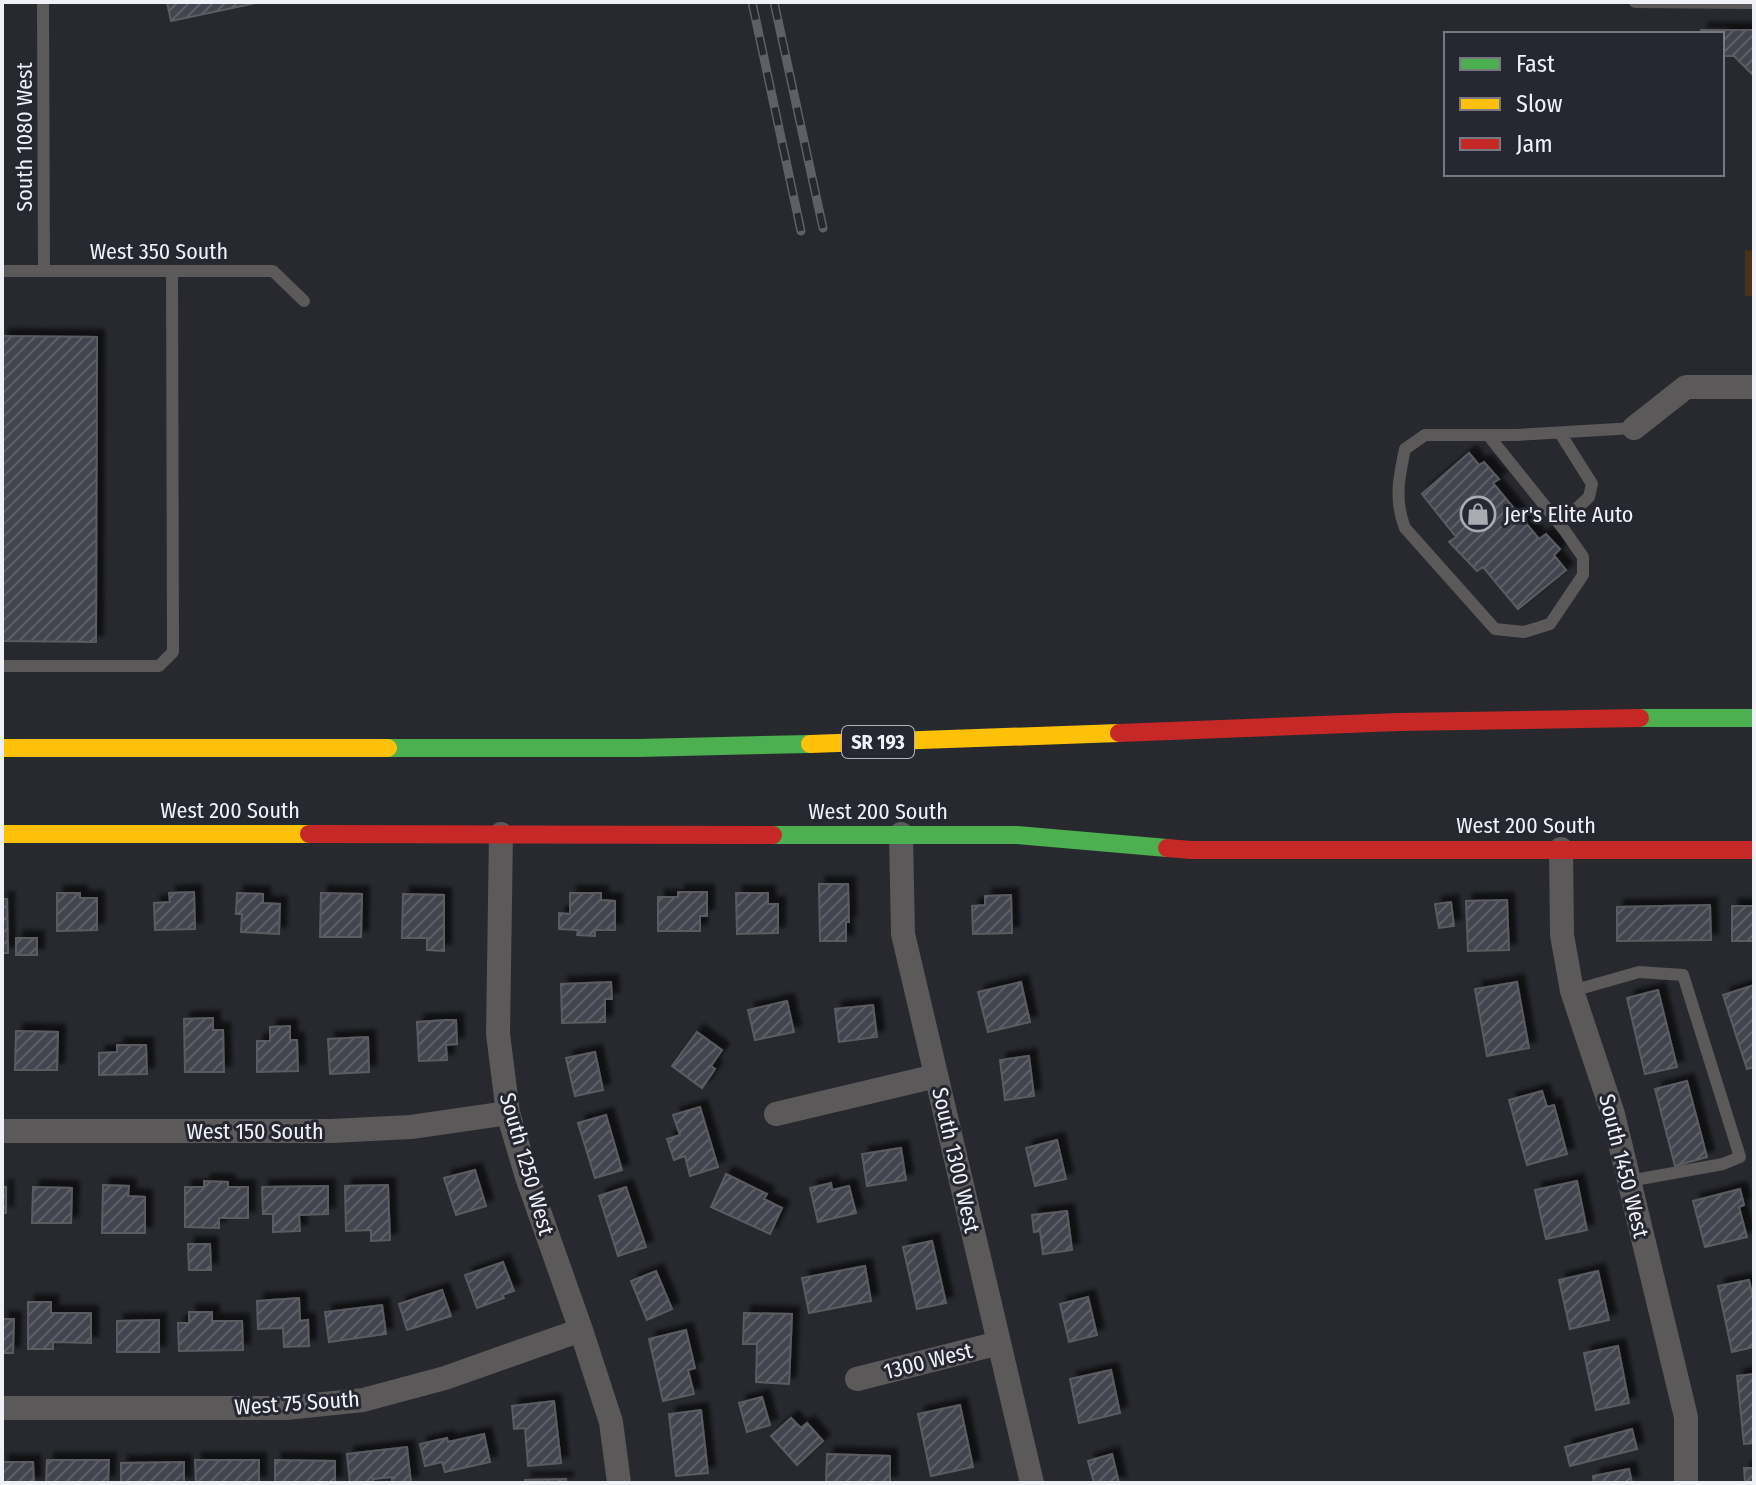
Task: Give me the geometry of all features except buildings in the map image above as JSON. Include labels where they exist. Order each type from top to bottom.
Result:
[{"type":"street","points":[[1634,428],[1686,387],[1754,387]]},
{"type":"street","name":"SR 193","points":[[2,748],[638,748],[928,741],[1399,722],[1754,718]]},
{"type":"street","name":"West 200 South","points":[[2,834],[1017,835],[1191,850],[1754,850]]},
{"type":"street","name":"South 1250 West","points":[[501,834],[498,1034],[508,1113],[611,1422],[619,1483]]},
{"type":"street","name":"South 1300 West","points":[[901,834],[903,934],[1032,1483]]},
{"type":"street","name":"South 1450 West","points":[[1561,849],[1562,935],[1572,991],[1613,1114],[1686,1417],[1686,1483]]},
{"type":"street","points":[[776,1114],[936,1076]]},
{"type":"street","name":"West 150 South","points":[[2,1131],[331,1131],[411,1127],[508,1113]]},
{"type":"street","name":"West 75 South","points":[[2,1408],[286,1408],[363,1400],[445,1378],[581,1330]]},
{"type":"street","name":"1300 West","points":[[857,1379],[999,1343]]},
{"type":"lane","name":"South 1080 West","points":[[43,2],[44,271]]},
{"type":"lane","points":[[1635,2],[1754,3]]},
{"type":"lane","name":"West 350 South","points":[[2,271],[273,271],[304,301]]},
{"type":"lane","points":[[2,666],[159,666],[173,652],[172,271]]},
{"type":"lane","points":[[1488,435],[1583,557],[1583,575],[1550,624],[1524,632],[1495,629],[1405,528],[1399,512],[1397,486],[1405,449],[1425,435],[1560,433],[1634,428]]},
{"type":"lane","points":[[1560,433],[1592,484],[1589,497],[1560,524]]},
{"type":"lane","points":[[1572,991],[1639,972],[1683,975],[1740,1157],[1723,1164],[1629,1181]]},
{"type":"green space","points":[[1745,250],[1754,251],[1754,296],[1745,296]]},
{"type":"railway","points":[[752,2],[801,231]]},
{"type":"railway","points":[[774,2],[823,228]]},
{"type":"traffic: fast","points":[[1640,718],[1754,718]]},
{"type":"traffic: fast","points":[[388,748],[810,744]]},
{"type":"traffic: fast","points":[[773,835],[1017,835],[1167,848]]},
{"type":"traffic: slow","points":[[810,744],[1119,733]]},
{"type":"traffic: slow","points":[[2,748],[388,748]]},
{"type":"traffic: slow","points":[[2,834],[309,834]]},
{"type":"traffic: jam","points":[[1119,733],[1399,722],[1640,718]]},
{"type":"traffic: jam","points":[[309,834],[773,835]]},
{"type":"traffic: jam","points":[[1167,848],[1754,850]]},
{"type":"place","name":"Jer's Elite Auto","points":[[1478,514]]}]
